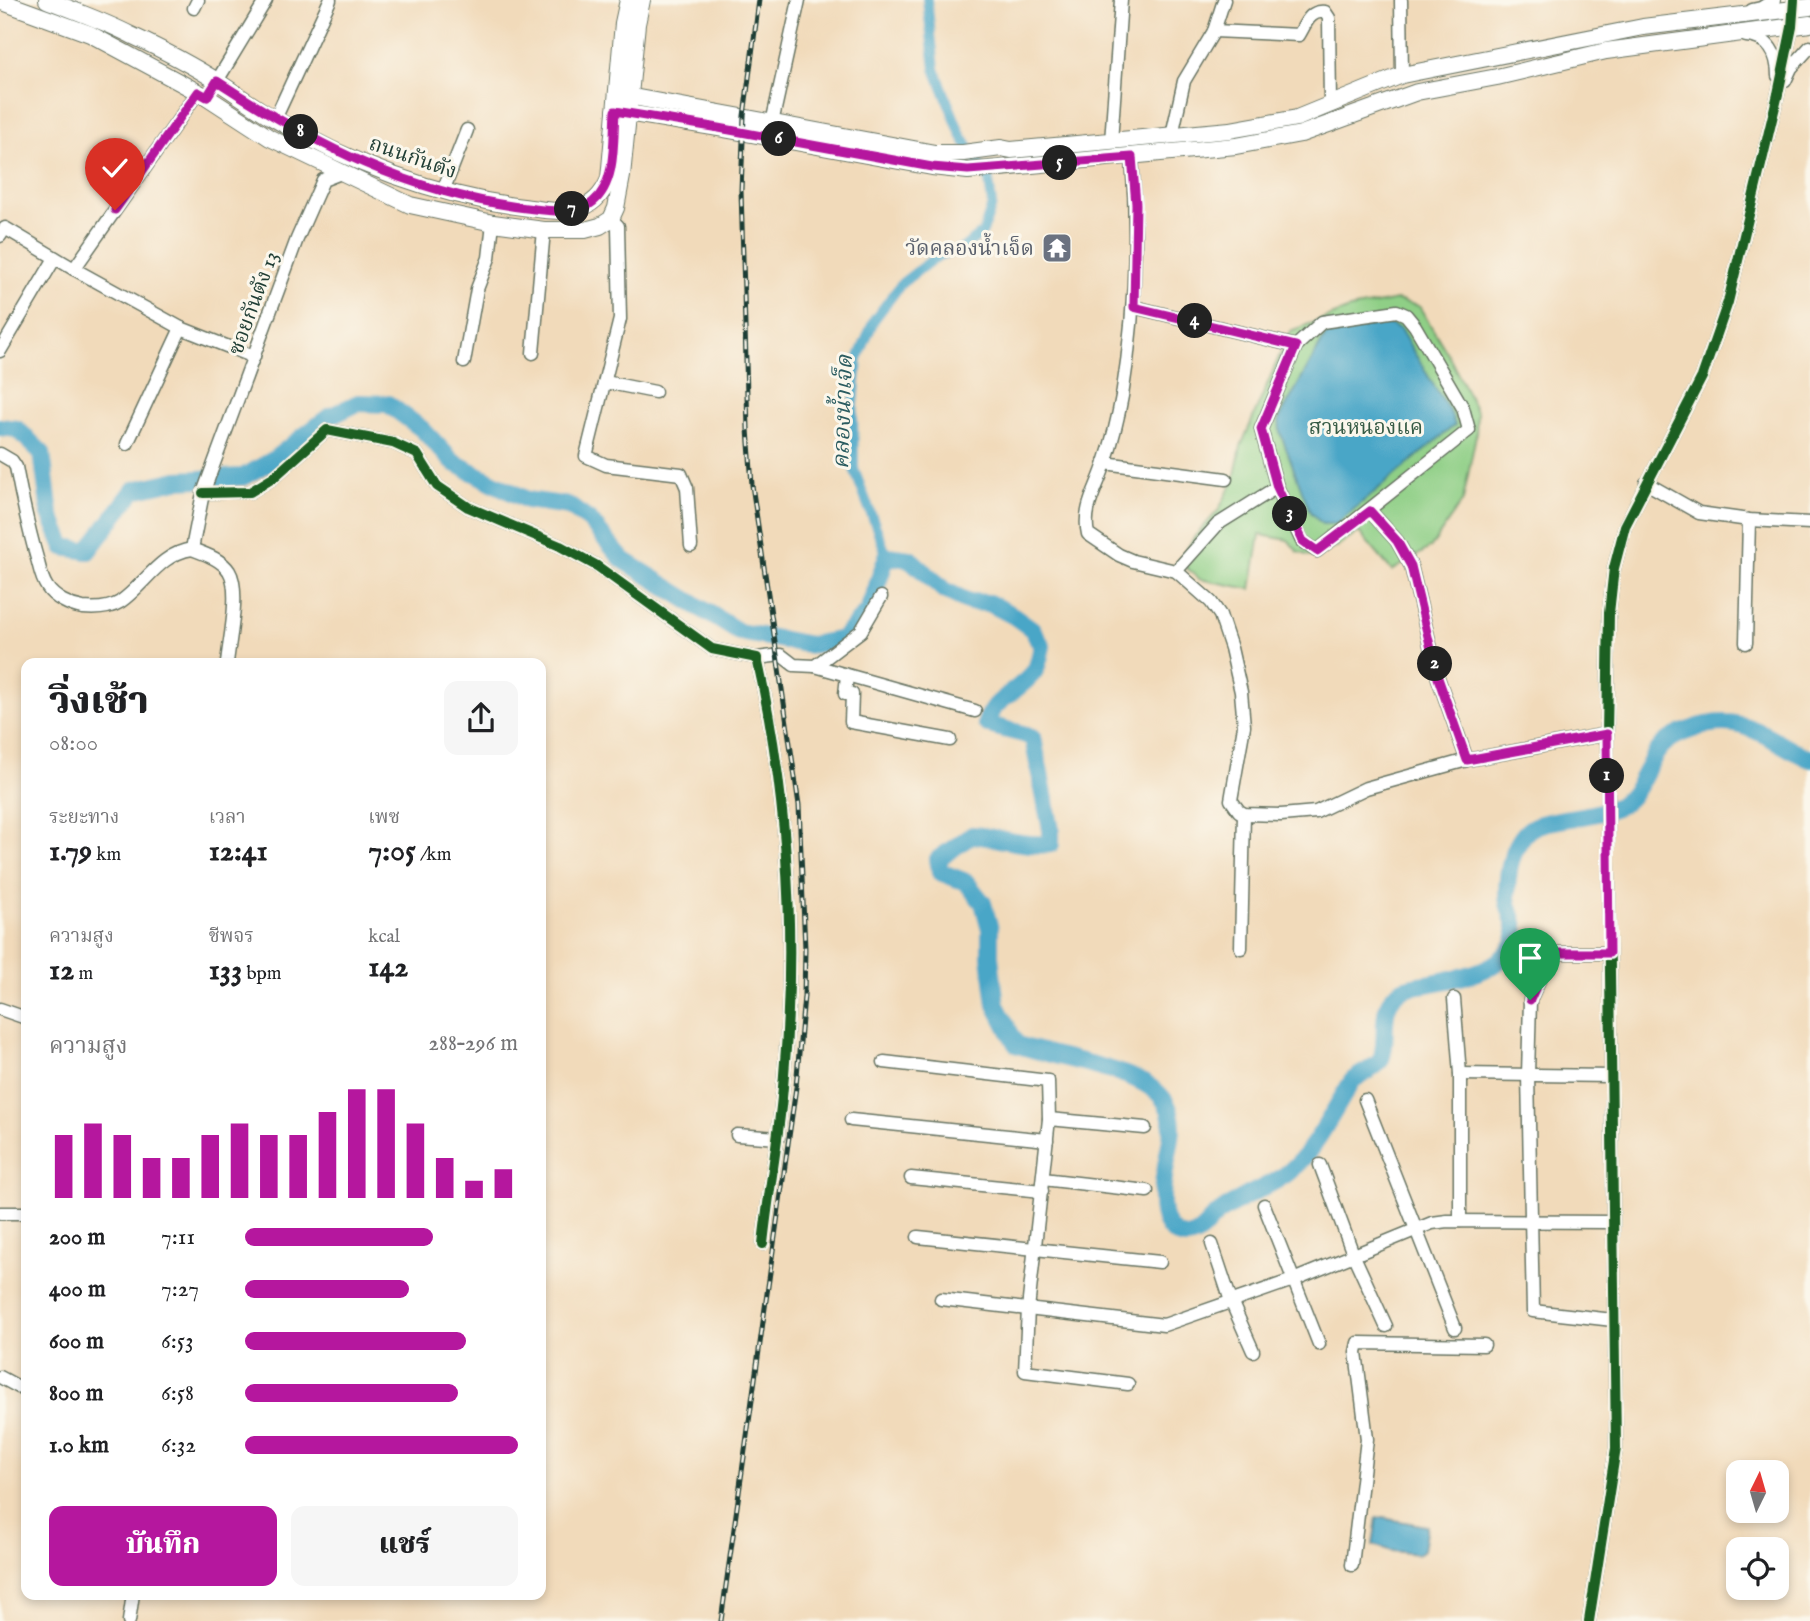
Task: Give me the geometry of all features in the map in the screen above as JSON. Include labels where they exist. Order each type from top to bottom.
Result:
[{"type":"main road","name":"ถนนกันตัง","points":[[47,0],[130,35],[217,81],[275,119],[348,156],[413,184],[496,204],[546,210],[576,209],[590,205],[603,192],[609,179],[622,112]]},
{"type":"main road","name":"ถนนกันตัง","points":[[0,1],[38,7],[202,94],[270,138],[410,205],[492,223],[544,230],[585,230],[600,226],[611,219],[618,199],[628,0]]},
{"type":"main road","name":"ถนนกันตัง","points":[[624,94],[642,0]]},
{"type":"main road","points":[[624,94],[935,153],[963,153],[1001,148],[1011,150],[1230,130],[1297,118],[1402,75],[1643,27],[1799,6]]},
{"type":"main road","points":[[622,112],[932,167],[968,170],[1236,146],[1301,134],[1417,92],[1497,77],[1606,51],[1810,24]]},
{"type":"main road","points":[[202,94],[217,81]]},
{"type":"main road","points":[[341,173],[348,156]]},
{"type":"main road","points":[[492,223],[496,204]]},
{"type":"street","points":[[217,81],[266,0]]},
{"type":"street","points":[[275,119],[330,0]]},
{"type":"street","points":[[772,122],[799,0]]},
{"type":"street","points":[[1111,142],[1121,0]]},
{"type":"street","points":[[1172,135],[1184,81],[1214,31],[1224,0]]},
{"type":"street","points":[[1401,0],[1402,75]]},
{"type":"street","points":[[1718,19],[1761,8],[1774,0]]},
{"type":"street","points":[[1589,1621],[1616,1448],[1612,1320],[1607,797],[1609,613],[1614,568],[1625,526],[1702,377],[1728,302],[1799,6]]},
{"type":"street","points":[[1214,31],[1299,35],[1310,16],[1318,11],[1325,12],[1329,18],[1330,105]]},
{"type":"street","points":[[1732,35],[1752,36],[1769,44],[1778,70],[1778,94]]},
{"type":"street","points":[[1778,94],[1791,68],[1810,47]]},
{"type":"street","points":[[74,269],[202,94]]},
{"type":"street","points":[[443,191],[467,130]]},
{"type":"street","points":[[1132,157],[1136,204],[1134,307],[1122,398],[1105,463],[1087,511],[1086,522],[1088,534],[1119,555],[1176,571],[1216,609],[1231,648],[1241,692],[1244,726],[1231,800],[1239,811],[1244,814],[1281,815],[1316,812],[1366,788],[1467,760],[1607,734]]},
{"type":"street","name":"ซอยกันตัง 13","points":[[192,549],[203,493],[218,460],[297,239],[323,180],[341,173]]},
{"type":"street","points":[[611,219],[618,226],[620,320],[586,456],[606,465],[681,474],[687,488],[691,546]]},
{"type":"street","points":[[464,362],[477,289],[489,258],[492,223]]},
{"type":"street","points":[[0,236],[5,228],[181,328],[254,357]]},
{"type":"street","points":[[533,353],[544,230]]},
{"type":"street","points":[[0,351],[55,258]]},
{"type":"street","points":[[1134,307],[1296,346]]},
{"type":"street","points":[[1397,311],[1406,315],[1463,408],[1469,430],[1317,551],[1303,541],[1277,487],[1261,429],[1296,346],[1322,322],[1397,311]]},
{"type":"street","points":[[127,444],[181,328]]},
{"type":"street","points":[[605,382],[655,392]]},
{"type":"street","points":[[203,493],[250,492],[274,478],[327,430],[393,443],[417,454],[438,486],[468,507],[560,546],[597,566],[712,649],[757,658],[781,654],[794,665],[815,666],[975,710]]},
{"type":"street","points":[[0,454],[12,461],[16,467],[29,532],[44,582],[59,599],[78,607],[92,609],[112,606],[126,597],[153,569],[183,550],[192,549],[217,559],[230,572],[235,589],[227,658]]},
{"type":"street","points":[[1105,463],[1226,479]]},
{"type":"street","points":[[1646,483],[1699,513],[1749,520],[1810,523]]},
{"type":"street","points":[[1176,571],[1218,524],[1277,487]]},
{"type":"street","points":[[1370,511],[1397,541],[1411,566],[1438,678],[1467,760]]},
{"type":"street","points":[[1746,643],[1749,520]]},
{"type":"street","points":[[815,666],[861,631],[881,597]]},
{"type":"street","points":[[757,658],[779,773],[790,891],[788,1023],[778,1138],[763,1244]]},
{"type":"street","points":[[847,676],[845,694],[852,694],[851,722],[950,740]]},
{"type":"street","points":[[1241,948],[1244,814]]},
{"type":"street","points":[[1609,953],[1558,953],[1544,969],[1530,1000],[1528,1075],[1533,1311],[1612,1320]]},
{"type":"street","points":[[1454,999],[1460,1074],[1460,1221]]},
{"type":"street","points":[[0,1009],[21,1016]]},
{"type":"street","points":[[884,1062],[1048,1082],[1049,1119],[1028,1309],[1025,1371],[1128,1384]]},
{"type":"street","points":[[1460,1074],[1611,1076]]},
{"type":"street","points":[[1365,1100],[1455,1328]]},
{"type":"street","points":[[851,1119],[1046,1140]]},
{"type":"street","points":[[1049,1119],[1145,1128]]},
{"type":"street","points":[[737,1135],[778,1138]]},
{"type":"street","points":[[1320,1165],[1353,1254],[1386,1326]]},
{"type":"street","points":[[911,1178],[1147,1191]]},
{"type":"street","points":[[1264,1205],[1319,1344]]},
{"type":"street","points":[[0,1213],[21,1213]]},
{"type":"street","points":[[941,1299],[1164,1325],[1293,1280],[1432,1223],[1611,1222]]},
{"type":"street","points":[[918,1237],[1160,1262]]},
{"type":"street","points":[[1212,1244],[1231,1301],[1253,1351]]},
{"type":"street","points":[[1352,1565],[1367,1439],[1356,1352],[1358,1343],[1484,1345]]},
{"type":"street","points":[[0,1377],[21,1388]]},
{"type":"street","points":[[129,1621],[132,1600]]},
{"type":"green space","name":"สวนหนองแค","points":[[1397,300],[1419,306],[1449,356],[1477,413],[1476,435],[1463,500],[1431,547],[1392,571],[1359,532],[1337,547],[1312,557],[1298,552],[1288,540],[1260,535],[1251,589],[1199,579],[1179,561],[1195,536],[1218,511],[1234,480],[1241,446],[1290,331],[1350,309]]},
{"type":"water","points":[[1387,323],[1400,329],[1455,425],[1336,524],[1322,524],[1310,512],[1280,432],[1279,419],[1326,335]]},
{"type":"water","points":[[1377,1517],[1427,1526],[1423,1550],[1418,1554],[1392,1551],[1373,1545]]},
{"type":"waterway","name":"คลองน้ำเจ็ด","points":[[887,556],[854,469],[853,415],[858,359],[874,320],[902,283],[933,259],[963,248],[983,232],[992,205],[989,180],[961,135],[935,69],[927,0]]},
{"type":"waterway","points":[[0,427],[17,429],[42,453],[50,514],[64,547],[88,551],[134,490],[177,480],[243,477],[273,460],[329,417],[358,403],[388,404],[422,429],[453,462],[527,500],[569,506],[590,521],[622,559],[739,632],[811,645],[842,639],[868,611],[887,556],[910,559],[944,590],[969,602],[989,603],[1014,616],[1032,629],[1042,646],[1039,659],[1034,672],[994,707],[986,723],[1033,738],[1051,830],[1051,844],[1031,844],[972,835],[938,859],[940,872],[966,882],[983,903],[990,929],[990,957],[996,1005],[1016,1044],[1132,1077],[1148,1085],[1166,1102],[1172,1129],[1163,1185],[1163,1215],[1168,1226],[1184,1237],[1199,1232],[1220,1212],[1283,1177],[1299,1163],[1316,1141],[1352,1081],[1381,1059],[1386,1013],[1393,996],[1407,988],[1474,973],[1505,956],[1516,935],[1507,897],[1510,867],[1519,843],[1532,828],[1542,823],[1598,813],[1620,805],[1629,799],[1664,744],[1680,734],[1711,724],[1741,725],[1810,759]]},
{"type":"railway","points":[[721,1621],[796,1087],[804,996],[805,949],[799,805],[752,485],[748,429],[741,190],[744,116],[759,0]]},
{"type":"cycle path","points":[[1589,1621],[1616,1448],[1607,734],[1609,613],[1614,568],[1625,526],[1702,377],[1728,302],[1778,94],[1792,27],[1794,0]]},
{"type":"cycle path","points":[[203,493],[250,492],[273,478],[327,430],[393,443],[417,454],[437,486],[468,507],[560,546],[597,566],[712,649],[757,658],[776,762],[787,866],[789,918],[788,1023],[784,1075],[763,1244]]},
{"type":"place","name":"วัดคลองน้ำเจ็ด","points":[[1057,248]]},
{"type":"route","points":[[115,210],[198,92],[207,97],[217,81],[275,119],[348,156],[413,184],[496,204],[546,210],[576,209],[590,205],[603,192],[609,179],[615,111],[932,167],[968,170],[1132,157],[1136,204],[1134,307],[1296,346],[1261,429],[1277,487],[1303,541],[1317,551],[1370,511],[1397,541],[1411,566],[1438,678],[1467,760],[1607,734],[1609,953],[1558,953],[1544,969],[1530,1000]]}]
